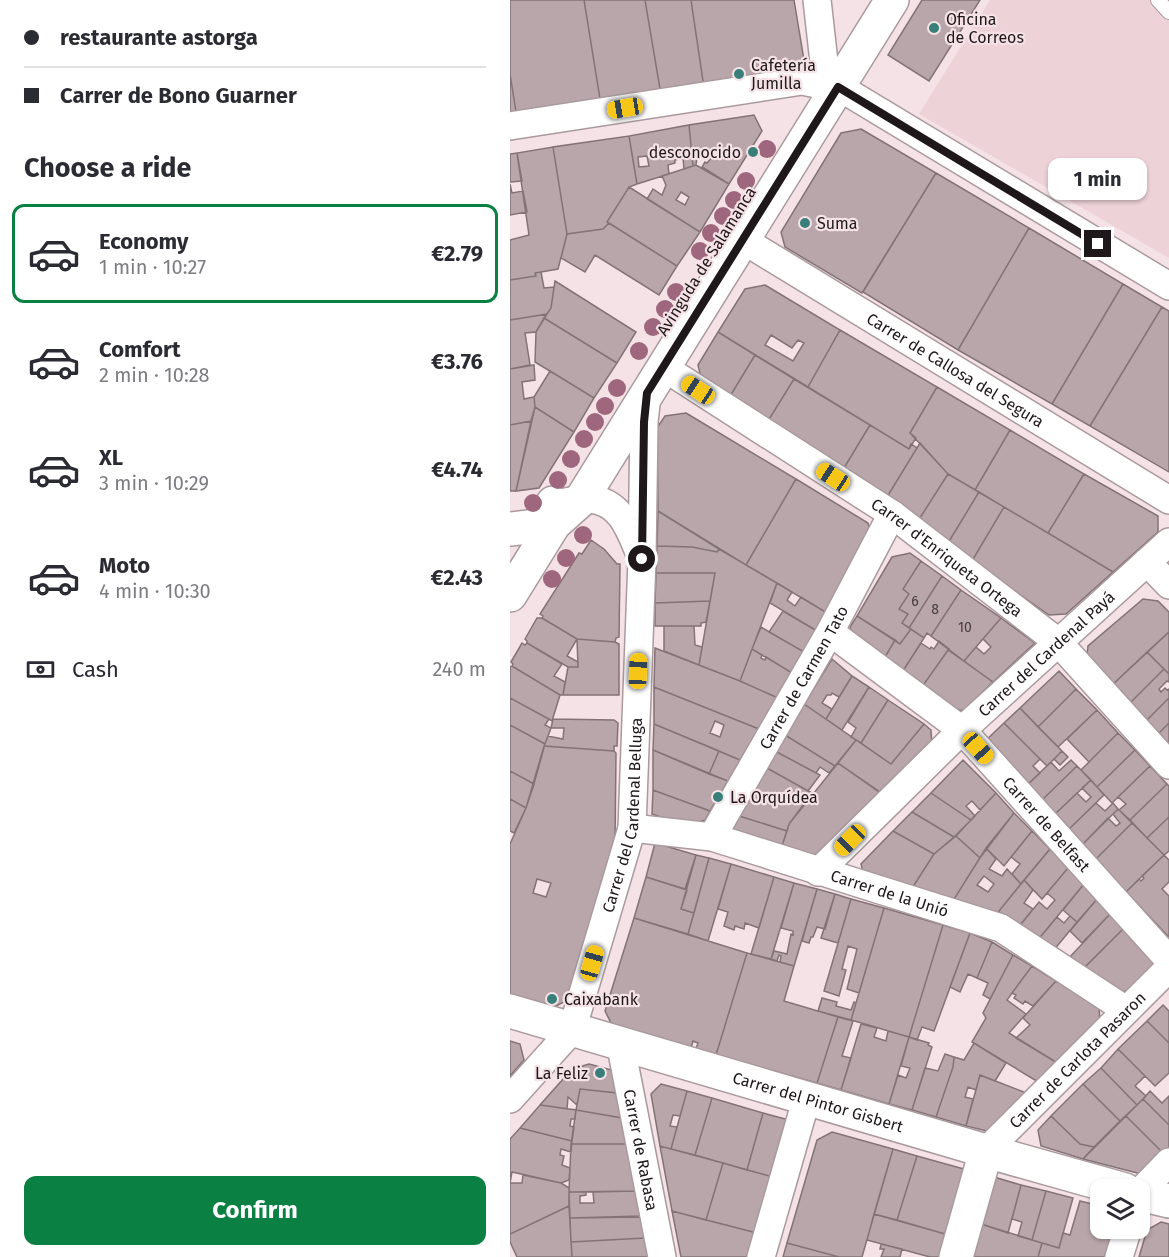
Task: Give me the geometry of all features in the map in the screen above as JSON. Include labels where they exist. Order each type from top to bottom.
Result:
[{"type":"main road","name":"Avinguda de Salamanca","points":[[510,595],[563,509],[655,380],[743,240],[869,0]]},
{"type":"main road","name":"Avinguda de Salamanca","points":[[563,509],[578,469],[827,80],[892,0]]},
{"type":"main road","points":[[510,509],[563,509]]},
{"type":"main road","points":[[510,530],[563,509]]},
{"type":"main road","name":"Carrer del Pintor Gisbert","points":[[510,1011],[1090,1180]]},
{"type":"main road","points":[[956,1257],[986,1151]]},
{"type":"main road","points":[[1150,1196],[1169,1202]]},
{"type":"street","points":[[817,0],[827,80]]},
{"type":"street","points":[[510,126],[802,81],[827,80],[1169,286]]},
{"type":"street","name":"Carrer de Callosa del Segura","points":[[743,240],[1169,500]]},
{"type":"street","name":"Carrer del Cardenal Belluga","points":[[572,1030],[632,828],[642,559],[644,422],[655,380]]},
{"type":"street","name":"Carrer d'Enriqueta Ortega","points":[[655,380],[892,514],[1058,642],[1169,765]]},
{"type":"street","name":"Carrer del Cardenal Belluga","points":[[563,509],[590,499],[612,507],[626,521],[642,559]]},
{"type":"street","name":"Carrer de Carmen Tato","points":[[712,837],[830,632],[892,514]]},
{"type":"street","name":"Carrer del Cardenal Payá","points":[[818,872],[962,730],[1169,542]]},
{"type":"street","points":[[1147,562],[1169,585]]},
{"type":"street","name":"Carrer de Belfast","points":[[830,632],[962,730],[1169,960]]},
{"type":"street","name":"Carrer de la Unió","points":[[632,828],[712,837],[1001,928],[1126,1010]]},
{"type":"street","name":"Carrer de Carlota Pasaron","points":[[986,1151],[1169,968]]},
{"type":"street","points":[[510,1099],[572,1030]]},
{"type":"street","name":"Carrer de Rabasa","points":[[620,1042],[662,1257]]},
{"type":"street","points":[[761,1257],[807,1097]]},
{"type":"street","points":[[1150,1182],[1169,1162]]},
{"type":"street","points":[[1119,1257],[1125,1239]]},
{"type":"lane","points":[[1158,0],[1169,12]]},
{"type":"shaded area","points":[[990,0],[1169,0],[1169,258],[919,114]]},
{"type":"building","points":[[510,0],[584,0],[601,105],[517,118],[510,74]]},
{"type":"building","points":[[584,0],[645,0],[661,95],[601,105]]},
{"type":"building","points":[[645,0],[691,0],[704,88],[661,95]]},
{"type":"building","points":[[691,0],[794,0],[804,60],[792,74],[704,88]]},
{"type":"building","name":"Oficina de Correos","points":[[922,0],[980,0],[929,81],[888,55]]},
{"type":"building","points":[[510,74],[517,118],[510,119]]},
{"type":"building","points":[[754,115],[762,131],[729,184],[702,167],[714,155],[716,157],[718,153],[715,150],[701,152],[702,158],[697,157],[696,165],[693,166],[689,125]]},
{"type":"building","points":[[689,125],[693,166],[684,169],[683,158],[675,160],[675,163],[668,165],[669,174],[637,184],[629,136]],"holes":[[[647,156],[649,166],[639,167],[638,157]]]},
{"type":"building","points":[[861,129],[936,173],[862,293],[785,247],[781,232],[841,133]]},
{"type":"building","points":[[629,136],[637,184],[629,187],[607,222],[609,223],[603,229],[567,234],[553,147]]},
{"type":"building","points":[[553,147],[567,234],[558,269],[535,273],[536,276],[510,280],[510,240],[529,235],[517,153]]},
{"type":"building","points":[[517,153],[522,181],[510,182],[510,154]]},
{"type":"building","points":[[696,165],[729,184],[700,232],[647,199],[653,189],[662,195],[666,185],[662,176]],"holes":[[[681,192],[689,197],[685,205],[676,200]]]},
{"type":"building","points":[[936,173],[1029,228],[958,350],[863,292]]},
{"type":"building","points":[[510,184],[512,193],[523,191],[527,212],[510,215]]},
{"type":"building","points":[[629,187],[700,232],[677,266],[607,222]]},
{"type":"building","points":[[609,223],[677,266],[659,295],[595,255],[585,272],[561,258],[567,234],[603,229]]},
{"type":"building","points":[[1029,228],[1123,284],[1052,404],[958,350]]},
{"type":"building","points":[[541,272],[544,288],[554,287],[551,308],[547,314],[510,320],[510,280],[536,276],[535,273]]},
{"type":"building","points":[[555,281],[636,332],[617,363],[544,318],[551,308]]},
{"type":"building","points":[[1123,284],[1162,307],[1090,426],[1052,404]]},
{"type":"building","points":[[765,285],[840,330],[808,387],[718,332],[745,289]],"holes":[[[771,335],[792,348],[798,340],[804,343],[793,361],[765,345]]]},
{"type":"building","points":[[1162,307],[1169,311],[1169,472],[1090,426]]},
{"type":"building","points":[[547,314],[536,332],[525,333],[530,365],[510,369],[510,320]]},
{"type":"building","points":[[544,318],[617,363],[594,398],[535,362],[536,332]]},
{"type":"building","points":[[840,330],[937,387],[910,433],[916,438],[909,449],[808,387]]},
{"type":"building","points":[[718,332],[755,355],[729,398],[702,382],[698,365]]},
{"type":"building","points":[[755,355],[794,379],[768,421],[729,398]]},
{"type":"building","points":[[534,365],[535,380],[522,382],[524,399],[534,397],[535,407],[531,421],[510,425],[510,369]]},
{"type":"building","points":[[550,371],[594,398],[574,432],[535,407],[534,397]]},
{"type":"building","points":[[794,379],[870,425],[844,468],[768,421]]},
{"type":"building","points":[[937,387],[1010,430],[975,490],[948,474],[910,433]]},
{"type":"building","points":[[535,407],[574,432],[539,488],[516,491]]},
{"type":"building","points":[[686,413],[796,479],[746,565],[658,511],[657,428],[665,416]]},
{"type":"building","points":[[531,421],[516,491],[510,491],[510,425]]},
{"type":"building","points":[[870,425],[909,449],[911,444],[917,448],[887,497],[844,468]]},
{"type":"building","points":[[1010,430],[1084,474],[1048,533],[975,490]]},
{"type":"building","points":[[920,443],[948,474],[918,521],[887,497]]},
{"type":"building","points":[[948,474],[979,492],[948,543],[918,521]]},
{"type":"building","points":[[1084,474],[1158,516],[1158,532],[1113,572],[1048,533]]},
{"type":"building","points":[[796,479],[868,523],[871,538],[827,613],[746,565]]},
{"type":"building","points":[[979,492],[1004,507],[972,561],[948,543]]},
{"type":"building","points":[[1004,507],[1113,572],[1066,614],[1049,615],[972,561]]},
{"type":"building","points":[[658,511],[719,549],[717,552],[692,547],[657,546]]},
{"type":"building","points":[[591,540],[604,549],[617,564],[620,564],[619,637],[615,642],[577,639],[542,618],[540,614],[579,553],[582,554]]},
{"type":"building","points":[[657,546],[692,547],[717,552],[719,549],[777,583],[740,681],[699,665],[715,573],[656,573]]},
{"type":"building","points":[[910,553],[921,561],[903,589],[909,594],[899,609],[908,614],[902,623],[911,629],[900,644],[857,616],[892,557]]},
{"type":"building","points":[[921,561],[942,576],[909,628],[902,623],[908,614],[899,609],[909,594],[903,589]]},
{"type":"building","points":[[656,573],[715,573],[710,601],[655,603]]},
{"type":"building","points":[[942,576],[961,590],[931,636],[927,633],[924,638],[909,628]]},
{"type":"building","points":[[777,583],[792,592],[787,600],[795,606],[801,597],[827,613],[817,631],[770,603]]},
{"type":"building","points":[[961,590],[1001,618],[964,661],[931,636]]},
{"type":"building","points":[[1143,599],[1158,601],[1169,612],[1169,632],[1109,688],[1086,665],[1088,646]]},
{"type":"building","points":[[710,601],[706,622],[701,623],[701,626],[655,626],[655,603]]},
{"type":"building","points":[[783,611],[817,631],[804,652],[769,632]]},
{"type":"building","points":[[857,616],[895,640],[881,664],[856,646],[850,627]]},
{"type":"building","points":[[537,618],[542,618],[577,639],[567,656],[578,662],[578,667],[568,667],[527,643],[525,639]]},
{"type":"building","points":[[1001,618],[1035,643],[993,682],[964,661],[976,647],[984,654],[991,647],[983,639]]},
{"type":"building","points":[[664,626],[694,626],[695,645],[702,647],[699,665],[664,651]]},
{"type":"building","points":[[761,627],[804,652],[792,673],[752,649]]},
{"type":"building","points":[[911,629],[924,638],[899,677],[881,664],[895,640],[900,644]]},
{"type":"building","points":[[1169,632],[1169,674],[1147,652]]},
{"type":"building","points":[[577,639],[619,644],[619,695],[563,695],[568,667],[578,667]]},
{"type":"building","points":[[939,641],[949,649],[919,691],[899,677],[921,643],[934,649]]},
{"type":"building","points":[[522,643],[525,645],[527,643],[562,664],[554,676],[565,682],[563,695],[512,666],[511,662]]},
{"type":"building","points":[[655,648],[778,698],[759,729],[654,687]]},
{"type":"building","points":[[752,649],[762,655],[761,658],[765,660],[766,657],[792,673],[778,698],[740,681]]},
{"type":"building","points":[[948,650],[993,682],[964,710],[946,711],[919,691]]},
{"type":"building","points":[[1147,652],[1164,669],[1127,706],[1109,688]]},
{"type":"building","points":[[832,659],[852,676],[839,697],[832,693],[827,695],[822,703],[832,709],[826,719],[804,704]]},
{"type":"building","points":[[512,666],[560,695],[552,721],[510,698],[510,667]]},
{"type":"building","points":[[1164,669],[1169,674],[1169,682],[1167,681],[1159,689],[1161,692],[1165,688],[1169,689],[1169,698],[1143,724],[1127,706]]},
{"type":"building","points":[[1059,671],[1076,689],[1038,727],[1020,708]]},
{"type":"building","points":[[852,676],[869,687],[842,730],[826,719]]},
{"type":"building","points":[[654,687],[759,729],[740,760],[654,724]],"holes":[[[715,721],[724,725],[720,737],[710,733]]]},
{"type":"building","points":[[869,687],[888,700],[861,743],[851,737],[856,728],[848,722]]},
{"type":"building","points":[[1076,689],[1097,710],[1058,747],[1038,727]]},
{"type":"building","points":[[510,698],[549,719],[545,725],[551,728],[545,744],[510,725]]},
{"type":"building","points":[[1169,698],[1169,723],[1156,736],[1143,724]]},
{"type":"building","points":[[888,700],[924,724],[891,764],[861,743]]},
{"type":"building","points":[[804,704],[856,740],[835,766],[785,735]]},
{"type":"building","points":[[1020,708],[1062,751],[1047,766],[1004,723]]},
{"type":"building","points":[[1097,710],[1118,733],[1089,762],[1067,739]]},
{"type":"building","points":[[553,719],[614,720],[618,723],[617,746],[614,746],[614,751],[544,746],[548,736],[563,739],[564,728],[551,728]]},
{"type":"building","points":[[1004,723],[1040,759],[1033,766],[1040,773],[1024,788],[982,744]]},
{"type":"building","points":[[1169,723],[1169,750],[1156,736]]},
{"type":"building","points":[[654,724],[719,751],[709,774],[653,750]]},
{"type":"building","points":[[924,724],[931,730],[932,747],[882,794],[838,763],[856,740],[891,764]]},
{"type":"building","points":[[510,725],[545,744],[534,784],[510,771]]},
{"type":"building","points":[[1118,733],[1135,750],[1097,787],[1081,770]]},
{"type":"building","points":[[785,735],[835,766],[829,773],[820,767],[816,773],[775,751]]},
{"type":"building","points":[[544,746],[616,753],[615,841],[566,1001],[548,1010],[510,1000],[510,844],[526,808]],"holes":[[[537,879],[551,883],[546,897],[533,893]]]},
{"type":"building","points":[[653,750],[728,781],[710,811],[653,790]]},
{"type":"building","points":[[1135,750],[1150,766],[1112,803],[1097,787]]},
{"type":"building","points":[[719,751],[740,760],[728,781],[709,774]]},
{"type":"building","points":[[775,751],[820,775],[808,791],[765,767]]},
{"type":"building","points":[[1062,751],[1068,757],[1060,765],[1054,759]]},
{"type":"building","points":[[963,760],[996,793],[980,810],[972,801],[966,806],[975,816],[971,820],[931,793]]},
{"type":"building","points":[[1071,760],[1077,766],[1039,803],[1024,788],[1051,762],[1059,771]]},
{"type":"building","points":[[838,763],[883,794],[821,859],[779,855],[789,824]]},
{"type":"building","points":[[1077,766],[1091,780],[1052,817],[1039,803]]},
{"type":"building","points":[[1150,766],[1167,784],[1130,820],[1119,810],[1126,804],[1118,797]]},
{"type":"building","points":[[765,767],[812,793],[789,824],[787,831],[736,815]]},
{"type":"building","points":[[510,771],[534,784],[526,808],[510,799]]},
{"type":"building","points":[[1091,780],[1104,795],[1067,831],[1052,817],[1077,793],[1086,802],[1091,797],[1082,788]]},
{"type":"building","points":[[1167,784],[1169,786],[1169,817],[1147,838],[1130,820]]},
{"type":"building","points":[[653,790],[710,811],[705,820],[688,826],[652,814]]},
{"type":"building","points":[[931,793],[971,820],[954,837],[912,812]]},
{"type":"building","points":[[996,793],[1014,813],[980,858],[956,836]]},
{"type":"building","points":[[510,799],[526,808],[514,833],[510,831]]},
{"type":"building","points":[[1096,803],[1105,811],[1113,803],[1118,809],[1081,846],[1067,831]]},
{"type":"building","points":[[1118,809],[1132,823],[1095,860],[1081,846],[1108,818],[1116,826],[1120,823],[1113,814]]},
{"type":"building","points":[[912,812],[954,837],[934,854],[893,831]]},
{"type":"building","points":[[1014,813],[1032,831],[1004,866],[986,848]]},
{"type":"building","points":[[736,815],[787,831],[779,855],[740,844],[732,829]]},
{"type":"building","points":[[1169,817],[1169,851],[1164,855],[1147,838]]},
{"type":"building","points":[[1132,823],[1164,855],[1126,892],[1095,860]]},
{"type":"building","points":[[893,831],[934,854],[909,893],[865,880],[861,864]]},
{"type":"building","points":[[1032,831],[1050,849],[1021,884],[1012,874],[1020,864],[1011,857]]},
{"type":"building","points":[[956,836],[980,858],[951,904],[909,893],[934,854]]},
{"type":"building","points":[[655,843],[696,855],[685,889],[646,877]]},
{"type":"building","points":[[986,848],[996,859],[989,869],[1002,876],[1007,869],[1021,884],[995,916],[951,904]],"holes":[[[984,876],[994,884],[988,892],[977,885]]]},
{"type":"building","points":[[1050,849],[1068,868],[1042,899],[1024,880]]},
{"type":"building","points":[[696,855],[709,858],[694,913],[681,909]]},
{"type":"building","points":[[1164,855],[1169,860],[1169,882],[1162,889],[1169,896],[1169,937],[1126,892],[1139,879],[1141,881],[1144,878],[1142,876]]},
{"type":"building","points":[[709,858],[731,864],[708,941],[688,934]]},
{"type":"building","points":[[731,864],[774,877],[759,928],[745,923],[744,929],[735,926],[734,930],[724,926],[728,912],[718,909]]},
{"type":"building","points":[[1068,868],[1084,884],[1037,941],[1017,929],[1039,902],[1047,909],[1055,900],[1047,893]]},
{"type":"building","points":[[646,877],[687,890],[681,909],[694,913],[688,934],[634,918]]},
{"type":"building","points":[[774,877],[794,883],[771,959],[751,954]]},
{"type":"building","points":[[1024,880],[1033,890],[1024,903],[1033,909],[1017,929],[995,916]]},
{"type":"building","points":[[794,883],[817,889],[794,966],[780,962],[781,956],[779,955],[777,961],[771,959],[774,951],[787,954],[791,934],[793,935],[793,931],[781,928]]},
{"type":"building","points":[[1084,884],[1098,898],[1077,922],[1063,910]]},
{"type":"building","points":[[817,889],[835,894],[825,929],[817,927],[809,943],[802,941]]},
{"type":"building","points":[[835,894],[851,899],[838,943],[821,938]]},
{"type":"building","points":[[1098,898],[1111,913],[1082,943],[1070,931]]},
{"type":"building","points":[[851,899],[884,908],[859,993],[847,989],[857,949],[848,946],[842,969],[846,970],[839,996],[824,991]]},
{"type":"building","points":[[884,908],[943,925],[909,1037],[851,1020]]},
{"type":"building","points":[[1111,913],[1125,927],[1083,969],[1067,960]]},
{"type":"building","points":[[1070,916],[1077,922],[1053,951],[1037,941],[1057,917],[1064,923]]},
{"type":"building","points":[[634,918],[747,953],[716,1055],[696,1049],[698,1043],[693,1041],[691,1048],[613,1027],[605,1011]]},
{"type":"building","points":[[943,925],[970,933],[934,1031],[922,1027],[917,1040],[909,1037]]},
{"type":"building","points":[[1125,927],[1154,956],[1153,972],[1135,990],[1118,992],[1083,969]]},
{"type":"building","points":[[970,933],[992,942],[977,978],[968,974],[960,992],[950,987]]},
{"type":"building","points":[[992,942],[1013,955],[990,999],[983,995],[988,983],[977,978]]},
{"type":"building","points":[[747,953],[794,966],[784,1001],[838,1017],[817,1083],[716,1055]]},
{"type":"building","points":[[1013,955],[1032,966],[1007,1000],[1026,1014],[1009,1033],[1059,1064],[1040,1083],[972,1042],[986,1018],[983,1013]]},
{"type":"building","points":[[1032,966],[1056,981],[1033,1006],[1025,1001],[1023,1004],[1014,998],[1016,995],[1012,993]]},
{"type":"building","points":[[1056,981],[1099,1006],[1100,1023],[1059,1064],[1016,1038],[1030,1025],[1023,1018]]},
{"type":"building","points":[[822,998],[837,1002],[836,1006],[851,1010],[854,1002],[856,1003],[851,1020],[818,1011]]},
{"type":"building","points":[[1163,1005],[1169,1011],[1169,1043],[1147,1021]]},
{"type":"building","points":[[838,1017],[853,1021],[842,1056],[851,1058],[841,1090],[817,1083]]},
{"type":"building","points":[[1147,1021],[1169,1043],[1169,1073],[1155,1086],[1118,1049]]},
{"type":"building","points":[[861,1024],[877,1028],[874,1037],[886,1041],[888,1031],[909,1037],[889,1104],[841,1090]]},
{"type":"building","points":[[909,1037],[929,1043],[928,1045],[932,1047],[912,1110],[889,1104],[898,1075],[906,1078],[910,1068],[901,1066]]},
{"type":"building","points":[[510,1041],[520,1044],[524,1060],[510,1076]]},
{"type":"building","points":[[974,1043],[1006,1063],[995,1081],[980,1075],[976,1090],[968,1087],[965,1097],[973,1099],[966,1126],[936,1117],[953,1067],[954,1057],[964,1060]]},
{"type":"building","points":[[1118,1049],[1145,1076],[1135,1086],[1146,1096],[1137,1105],[1101,1068]]},
{"type":"building","points":[[945,1054],[954,1057],[953,1067],[936,1117],[912,1110],[925,1068],[938,1071]]},
{"type":"building","points":[[589,1064],[612,1070],[617,1093],[580,1089],[577,1105],[568,1097],[567,1109],[540,1105],[572,1069]]},
{"type":"building","points":[[1101,1068],[1137,1105],[1120,1121],[1083,1084]]},
{"type":"building","points":[[980,1075],[1029,1094],[991,1132],[966,1126]]},
{"type":"building","points":[[661,1084],[687,1091],[680,1116],[673,1115],[670,1126],[677,1127],[671,1149],[660,1146],[651,1094]]},
{"type":"building","points":[[1083,1084],[1120,1121],[1094,1147],[1080,1144],[1051,1116]]},
{"type":"building","points":[[580,1089],[617,1093],[622,1118],[576,1110]]},
{"type":"building","points":[[687,1091],[712,1098],[695,1155],[671,1149]]},
{"type":"building","points":[[1150,1091],[1162,1103],[1169,1096],[1169,1125],[1143,1099]]},
{"type":"building","points":[[712,1098],[763,1113],[747,1170],[695,1155]]},
{"type":"building","points":[[1143,1099],[1169,1125],[1169,1147],[1163,1153],[1126,1116]]},
{"type":"building","points":[[540,1105],[576,1110],[575,1119],[571,1119],[570,1126],[574,1127],[572,1141],[520,1128]]},
{"type":"building","points":[[576,1110],[622,1118],[627,1144],[571,1144]]},
{"type":"building","points":[[763,1113],[789,1120],[773,1177],[747,1170]]},
{"type":"building","points":[[1051,1116],[1080,1144],[1094,1147],[1083,1159],[1041,1146],[1038,1130]]},
{"type":"building","points":[[1126,1116],[1163,1153],[1141,1174],[1083,1159]]},
{"type":"building","points":[[520,1128],[572,1141],[571,1152],[561,1149],[560,1155],[564,1156],[562,1165],[570,1168],[569,1180],[561,1183],[512,1172],[510,1183],[510,1139]]},
{"type":"building","points":[[832,1132],[893,1149],[862,1257],[839,1257],[787,1243],[817,1140]]},
{"type":"building","points":[[571,1144],[627,1144],[636,1191],[569,1192]]},
{"type":"building","points":[[660,1146],[723,1163],[706,1220],[672,1211]]},
{"type":"building","points":[[893,1149],[917,1156],[897,1220],[874,1214]]},
{"type":"building","points":[[917,1156],[964,1169],[945,1234],[897,1220]]},
{"type":"building","points":[[723,1163],[773,1177],[757,1233],[706,1220]]},
{"type":"building","points":[[523,1175],[561,1183],[569,1188],[569,1206],[510,1234],[510,1183],[522,1183]]},
{"type":"building","points":[[994,1177],[1021,1185],[1008,1233],[981,1224]]},
{"type":"building","points":[[1021,1185],[1046,1191],[1032,1240],[1018,1236],[1022,1222],[1012,1219]]},
{"type":"building","points":[[636,1191],[641,1216],[570,1218],[569,1192],[586,1192],[586,1195],[580,1196],[580,1203],[594,1203],[593,1192]]},
{"type":"building","points":[[1046,1191],[1073,1198],[1059,1248],[1032,1240]]},
{"type":"building","points":[[1080,1201],[1090,1203],[1090,1239],[1112,1239],[1106,1257],[1038,1257],[1042,1243],[1059,1248],[1063,1233],[1070,1235]]},
{"type":"building","points":[[569,1206],[572,1257],[517,1257],[510,1242],[510,1234]]},
{"type":"building","points":[[672,1211],[757,1233],[750,1257],[681,1257]]},
{"type":"building","points":[[874,1214],[945,1234],[939,1257],[930,1257],[867,1240]]},
{"type":"building","points":[[640,1217],[645,1238],[571,1242],[570,1218]]},
{"type":"building","points":[[1161,1222],[1169,1224],[1169,1257],[1139,1257],[1144,1239],[1150,1239],[1150,1228]]},
{"type":"building","points":[[981,1224],[1042,1243],[1038,1257],[972,1257]]},
{"type":"building","points":[[645,1238],[649,1257],[572,1257],[571,1242]]},
{"type":"building","points":[[787,1243],[839,1257],[783,1257]]},
{"type":"building","points":[[881,1244],[902,1249],[900,1257],[881,1257],[884,1249],[880,1249]]},
{"type":"place","name":"Oficina de Correos","points":[[934,28]]},
{"type":"place","name":"Cafetería Jumilla","points":[[739,74]]},
{"type":"place","name":"desconocido","points":[[753,152]]},
{"type":"place","name":"Suma","points":[[805,223]]},
{"type":"place","name":"La Orquídea","points":[[718,797]]},
{"type":"place","name":"Caixabank","points":[[552,999]]},
{"type":"place","name":"La Feliz","points":[[600,1073]]},
{"type":"route","points":[[642,559],[644,422],[647,393],[838,87],[1098,244]]}]
